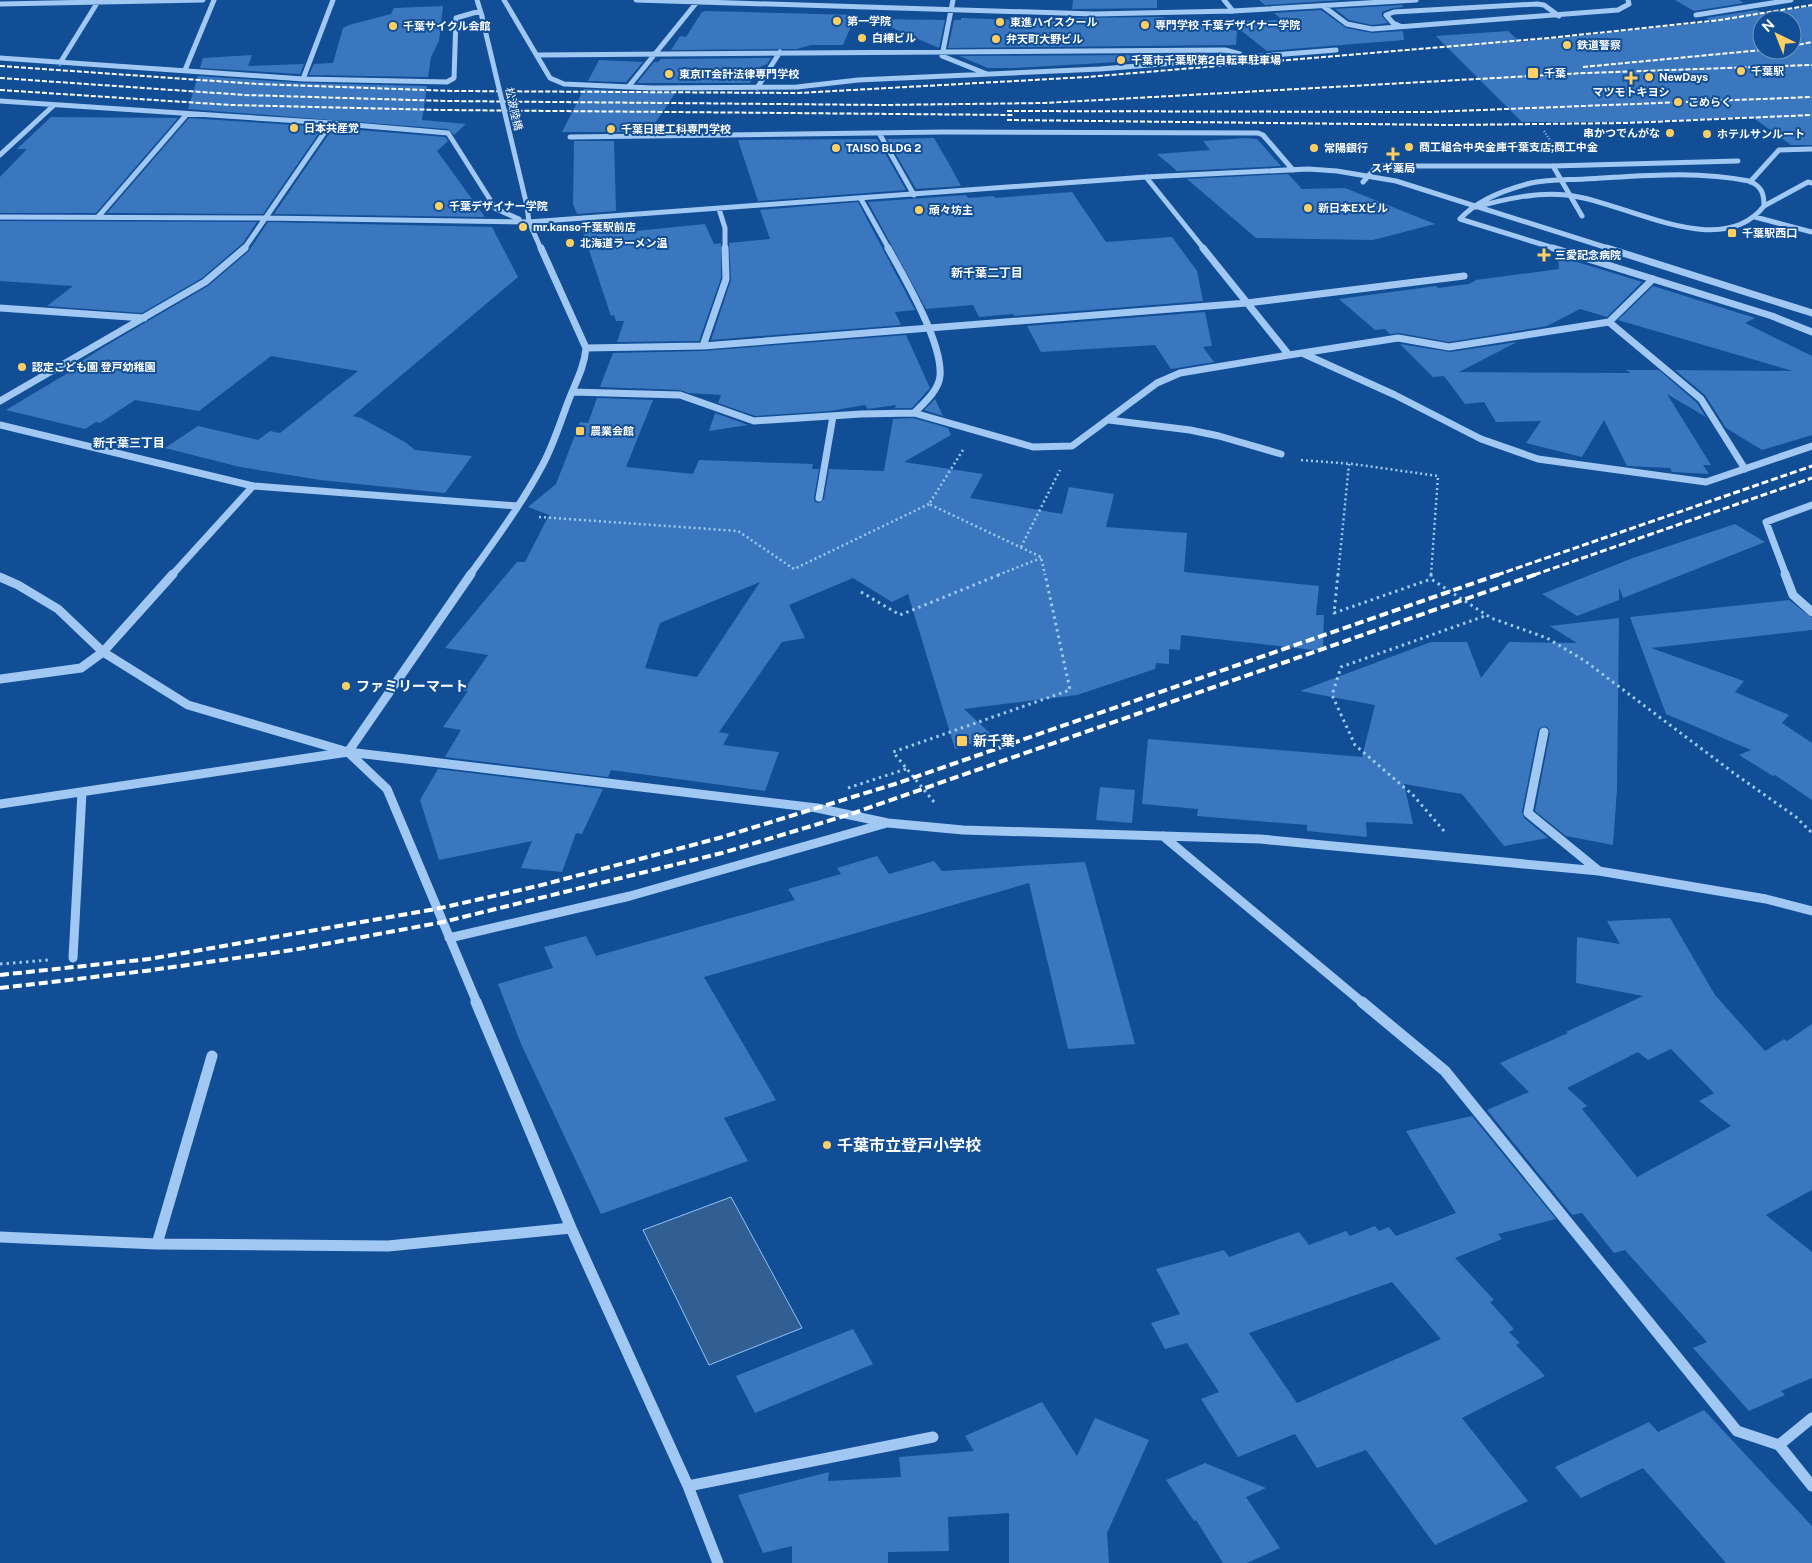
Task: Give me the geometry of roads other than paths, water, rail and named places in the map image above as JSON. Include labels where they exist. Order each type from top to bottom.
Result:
[{"type":"street","points":[[0,4],[203,0]]},
{"type":"street","points":[[185,70],[214,0]]},
{"type":"street","points":[[303,79],[333,0]]},
{"type":"street","name":"松波陸橋","points":[[477,0],[527,206],[528,222]]},
{"type":"street","points":[[504,0],[550,78],[564,84],[652,88],[797,87],[858,80],[989,76],[1336,50]]},
{"type":"street","points":[[636,0],[754,2],[1094,14],[1233,11],[1416,0]]},
{"type":"street","points":[[953,0],[942,56],[989,76]]},
{"type":"street","points":[[1224,0],[1233,11]]},
{"type":"street","points":[[1323,6],[1347,24],[1372,29],[1618,10],[1629,4],[1628,0]]},
{"type":"street","points":[[1696,15],[1791,0]]},
{"type":"street","points":[[60,63],[98,1]]},
{"type":"street","points":[[629,86],[697,2]]},
{"type":"street","points":[[4,9],[8,4]]},
{"type":"street","points":[[1400,26],[1386,15],[1394,12],[1537,4],[1544,5],[1559,16]]},
{"type":"street","points":[[0,58],[303,79],[447,82],[454,78],[456,18],[461,15],[481,14]]},
{"type":"street","points":[[538,56],[780,52],[1225,50],[1240,54],[1240,57]]},
{"type":"street","points":[[758,88],[780,52]]},
{"type":"street","points":[[0,101],[331,123],[448,133],[496,209],[509,216],[528,222],[586,348],[586,361],[581,375],[572,392],[543,465],[512,515],[348,752],[0,804]]},
{"type":"street","points":[[0,154],[53,106]]},
{"type":"street","points":[[98,217],[187,114]]},
{"type":"street","points":[[0,401],[145,318],[205,282],[227,265],[247,246],[331,123]]},
{"type":"street","points":[[570,137],[1258,133],[1263,134],[1293,170]]},
{"type":"street","points":[[879,134],[914,194]]},
{"type":"street","points":[[1750,182],[1779,150],[1812,149]]},
{"type":"street","points":[[1363,182],[1377,166],[1554,166],[1738,161]]},
{"type":"street","points":[[1554,166],[1582,216]]},
{"type":"street","points":[[0,217],[265,218],[528,222],[1146,177],[1293,170],[1337,170],[1396,182],[1812,313]]},
{"type":"street","points":[[1764,206],[1764,194],[1755,183],[1723,176],[1662,174],[1538,181],[1512,188],[1462,215],[1460,219],[1772,316],[1812,332]]},
{"type":"street","points":[[1146,177],[1289,354]]},
{"type":"street","points":[[1476,207],[1517,197],[1541,195],[1578,196],[1705,231],[1740,225],[1754,217],[1764,206],[1808,182],[1812,183]]},
{"type":"street","points":[[861,199],[929,328],[937,358],[940,375],[934,390],[914,413]]},
{"type":"street","points":[[703,346],[726,279],[725,228],[719,209]]},
{"type":"street","points":[[1754,217],[1812,232]]},
{"type":"street","points":[[586,348],[703,346],[1247,303],[1464,276]]},
{"type":"street","points":[[572,392],[680,395],[754,421],[914,413],[1033,447],[1072,446],[1157,383],[1180,373],[1398,338],[1449,347],[1609,322],[1653,280]]},
{"type":"street","points":[[0,308],[145,318]]},
{"type":"street","points":[[1609,322],[1701,399],[1745,469]]},
{"type":"street","points":[[1302,353],[1395,396],[1481,439],[1538,459],[1706,482],[1812,446]]},
{"type":"street","points":[[819,498],[833,416]]},
{"type":"street","points":[[1109,420],[1190,430],[1219,436],[1281,454]]},
{"type":"street","points":[[0,425],[253,486],[518,506]]},
{"type":"street","points":[[0,679],[81,668],[103,652],[253,486]]},
{"type":"street","points":[[1812,506],[1766,522],[1793,595],[1812,612]]},
{"type":"street","points":[[0,578],[18,585],[58,609],[103,652],[188,705],[348,752],[817,808],[888,823],[956,830],[1260,838],[1599,871],[1766,899],[1812,911]]},
{"type":"street","points":[[1544,732],[1528,813],[1599,871]]},
{"type":"street","points":[[348,752],[388,789],[571,1228],[688,1486],[718,1563]]},
{"type":"street","points":[[73,958],[82,792]]},
{"type":"street","points":[[449,938],[630,896],[888,823]]},
{"type":"street","points":[[1163,836],[1444,1072],[1736,1432],[1778,1445],[1812,1486]]},
{"type":"street","points":[[157,1244],[212,1056]]},
{"type":"street","points":[[0,1237],[157,1244],[388,1246],[571,1228]]},
{"type":"street","points":[[1778,1445],[1812,1418]]},
{"type":"street","points":[[688,1486],[933,1437]]},
{"type":"water","points":[[731,1197],[802,1328],[709,1365],[643,1230]]},
{"type":"railway","points":[[0,66],[258,84],[455,91],[798,93],[1087,77],[1549,38],[1720,20],[1812,5]]},
{"type":"railway","points":[[1802,44],[1812,42]]},
{"type":"railway","points":[[1583,67],[1752,51]]},
{"type":"railway","points":[[0,78],[245,95],[447,101],[884,105],[1045,103],[1585,73],[1812,65]]},
{"type":"railway","points":[[0,90],[231,105],[441,110],[1014,115]]},
{"type":"railway","points":[[1007,111],[1430,112],[1812,97]]},
{"type":"railway","points":[[1007,120],[1450,125],[1626,123],[1812,115]]},
{"type":"railway","points":[[1497,575],[1812,466]]},
{"type":"railway","points":[[1534,575],[1812,478]]},
{"type":"railway","points":[[0,975],[149,959],[436,909],[538,886],[719,838],[895,784],[1500,574]]},
{"type":"railway","points":[[0,988],[145,971],[293,950],[443,922],[722,853],[851,814],[1537,574]]},
{"type":"place","name":"第一学院","points":[[837,21]]},
{"type":"place","name":"東進ハイスクール","points":[[1000,22]]},
{"type":"place","name":"専門学校 千葉デザイナー学院","points":[[1145,25]]},
{"type":"place","name":"千葉サイクル会館","points":[[393,26]]},
{"type":"place","name":"白樺ビル","points":[[862,38]]},
{"type":"place","name":"弁天町大野ビル","points":[[996,39]]},
{"type":"place","name":"鉄道警察","points":[[1567,45]]},
{"type":"place","name":"千葉市千葉駅第2自転車駐車場","points":[[1121,60]]},
{"type":"place","name":"千葉駅","points":[[1741,71]]},
{"type":"place","name":"千葉","points":[[1533,73]]},
{"type":"place","name":"東京IT会計法律専門学校","points":[[669,74]]},
{"type":"place","name":"NewDays","points":[[1649,77]]},
{"type":"place","name":"マツモトキヨシ","points":[[1631,78]]},
{"type":"place","name":"こめらく","points":[[1678,102]]},
{"type":"place","name":"日本共産党","points":[[294,128]]},
{"type":"place","name":"千葉日建工科専門学校","points":[[611,129]]},
{"type":"place","name":"串かつでんがな","points":[[1670,133]]},
{"type":"place","name":"ホテルサンルート","points":[[1707,134]]},
{"type":"place","name":"商工組合中央金庫千葉支店;商工中金","points":[[1409,147]]},
{"type":"place","name":"TAISO BLDG 2","points":[[836,148]]},
{"type":"place","name":"常陽銀行","points":[[1314,148]]},
{"type":"place","name":"スギ薬局","points":[[1393,154]]},
{"type":"place","name":"千葉デザイナー学院","points":[[439,206]]},
{"type":"place","name":"新日本EXビル","points":[[1308,208]]},
{"type":"place","name":"頑々坊主","points":[[919,210]]},
{"type":"place","name":"mr.kanso千葉駅前店","points":[[523,227]]},
{"type":"place","name":"千葉駅西口","points":[[1732,233]]},
{"type":"place","name":"北海道ラーメン温","points":[[570,243]]},
{"type":"place","name":"三愛記念病院","points":[[1544,255]]},
{"type":"place","name":"認定こども園 登戸幼稚園","points":[[22,367]]},
{"type":"place","name":"農業会館","points":[[580,431]]},
{"type":"place","name":"ファミリーマート","points":[[346,686]]},
{"type":"place","name":"新千葉","points":[[962,741]]},
{"type":"place","name":"千葉市立登戸小学校","points":[[827,1145]]},
{"type":"district","name":"新千葉二丁目","points":[[987,273]]},
{"type":"district","name":"新千葉三丁目","points":[[129,443]]}]
